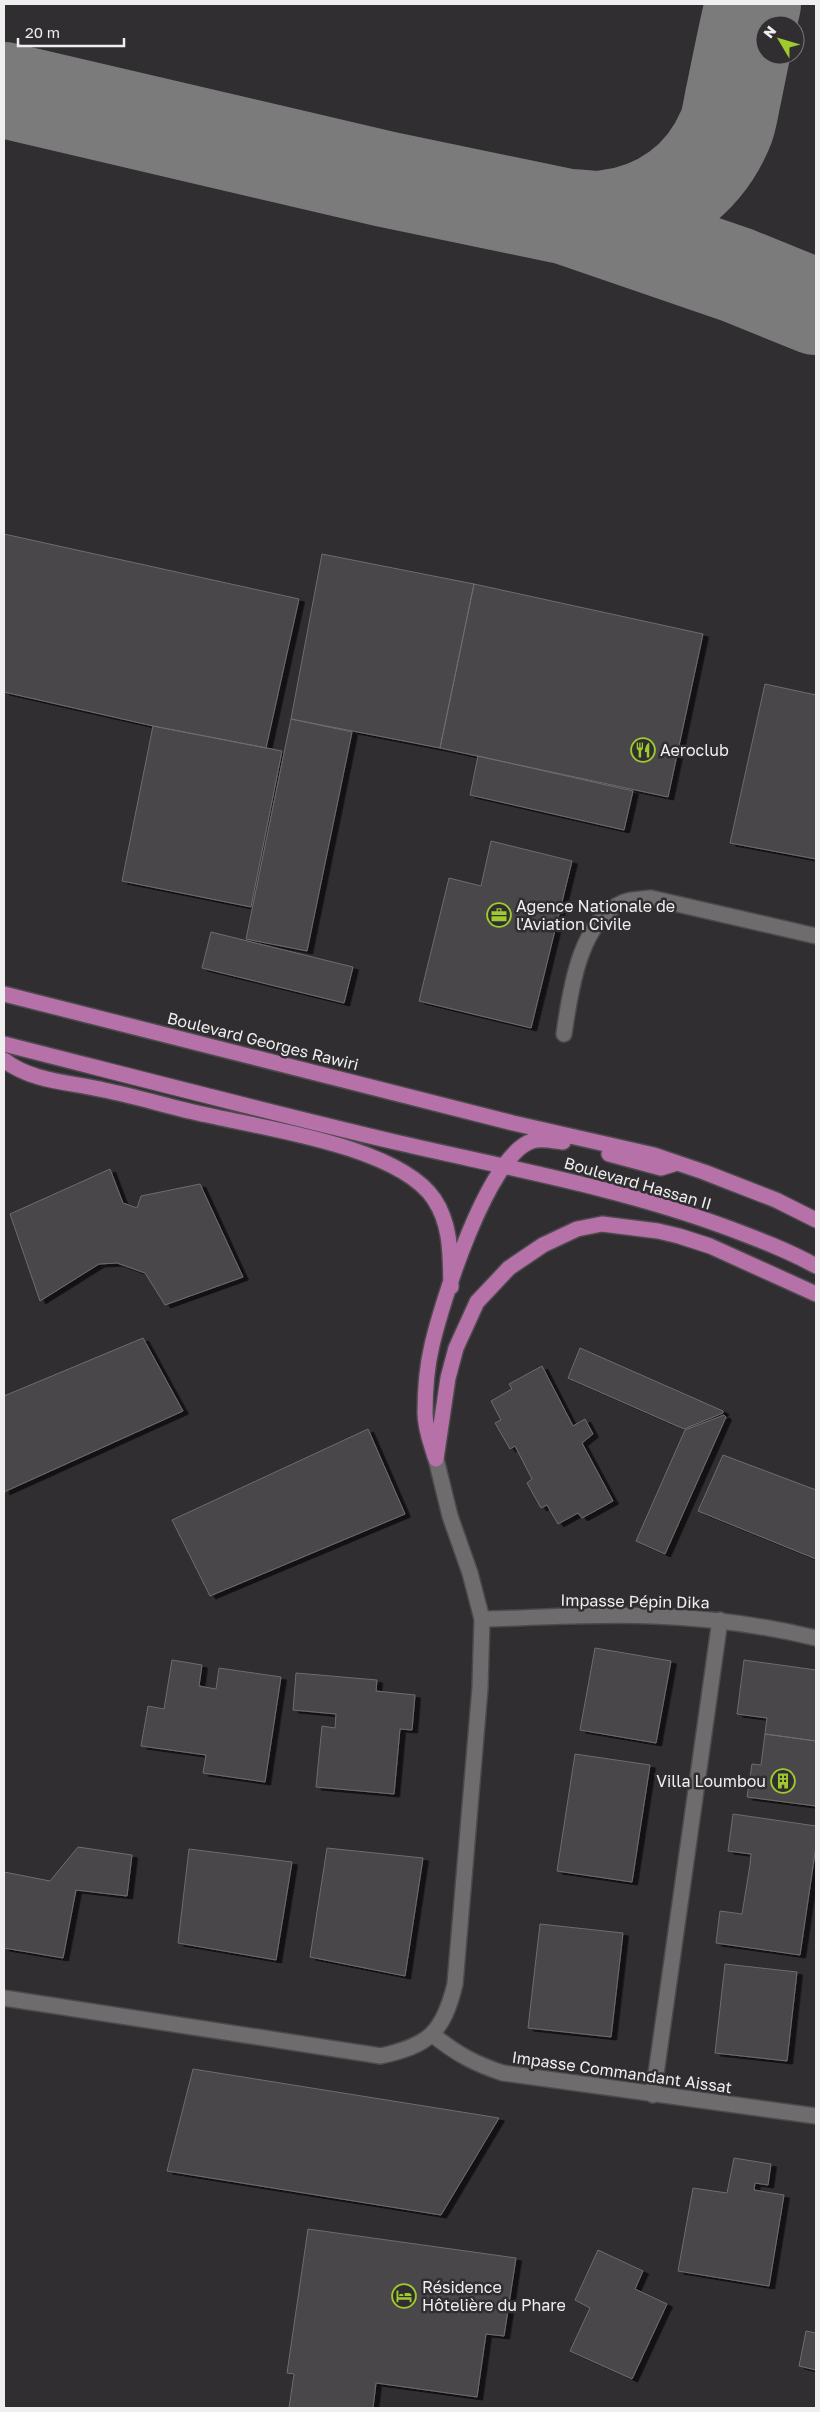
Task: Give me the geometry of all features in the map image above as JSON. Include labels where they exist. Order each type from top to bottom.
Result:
[{"type":"main road","name":"Boulevard Georges Rawiri","points":[[4,994],[513,1123]]},
{"type":"main road","points":[[4,1044],[393,1142],[503,1165]]},
{"type":"main road","points":[[4,1060],[36,1076],[105,1090],[359,1151],[391,1164],[421,1184],[441,1211],[448,1230],[451,1287]]},
{"type":"main road","name":"Boulevard Hassan II","points":[[513,1123],[626,1148],[677,1163],[776,1200],[816,1220]]},
{"type":"main road","points":[[436,1459],[426,1428],[427,1381],[432,1347],[475,1218],[503,1165],[531,1142],[542,1140],[574,1144],[661,1168],[677,1163]]},
{"type":"main road","name":"Boulevard Hassan II","points":[[503,1165],[645,1200],[689,1213],[760,1240],[816,1266]]},
{"type":"main road","points":[[436,1459],[448,1378],[456,1348],[477,1302],[509,1268],[543,1245],[577,1229],[602,1224],[658,1231],[679,1236],[710,1246],[816,1294]]},
{"type":"street","points":[[564,1034],[570,987],[582,949],[605,914],[625,902],[652,898],[816,936]]},
{"type":"street","points":[[4,1998],[381,2056],[408,2050],[433,2035],[448,2010],[455,1984],[480,1688],[482,1619],[470,1573],[450,1516],[436,1459]]},
{"type":"street","name":"Impasse Pépin Dika","points":[[482,1619],[652,1616],[720,1620],[775,1628],[816,1638]]},
{"type":"street","points":[[654,2095],[720,1620]]},
{"type":"street","name":"Impasse Commandant Aissat","points":[[433,2035],[452,2050],[476,2064],[503,2073],[816,2116]]},
{"type":"building","points":[[4,534],[299,599],[266,748],[153,726],[4,692]]},
{"type":"building","points":[[322,554],[474,584],[440,748],[291,719]]},
{"type":"building","points":[[474,584],[703,634],[668,797],[440,748]]},
{"type":"building","points":[[765,684],[816,695],[816,859],[730,843]]},
{"type":"building","points":[[291,719],[352,732],[307,951],[246,939]]},
{"type":"building","points":[[153,726],[282,751],[251,907],[122,881]]},
{"type":"building","points":[[478,756],[633,791],[624,830],[470,795]]},
{"type":"building","name":"Agence Nationale de l'Aviation Civile","points":[[491,841],[572,861],[531,1028],[419,1001],[449,878],[481,886]]},
{"type":"building","points":[[211,932],[353,967],[344,1003],[202,968]]},
{"type":"building","points":[[110,1169],[123,1203],[137,1208],[141,1196],[200,1184],[243,1277],[165,1305],[145,1273],[117,1263],[99,1264],[40,1301],[10,1214]]},
{"type":"building","points":[[143,1338],[183,1411],[4,1492],[4,1396]]},
{"type":"building","points":[[580,1348],[723,1411],[723,1413],[684,1429],[568,1378]]},
{"type":"building","points":[[542,1366],[573,1426],[585,1419],[593,1434],[582,1443],[613,1501],[582,1518],[578,1513],[558,1524],[547,1505],[541,1508],[527,1483],[532,1479],[515,1446],[510,1449],[495,1423],[501,1420],[491,1401],[512,1389],[509,1384]]},
{"type":"building","points":[[724,1415],[726,1417],[665,1554],[636,1541],[685,1430]]},
{"type":"building","points":[[368,1429],[405,1514],[210,1596],[172,1520]]},
{"type":"building","points":[[723,1455],[816,1490],[816,1559],[698,1511]]},
{"type":"building","points":[[595,1648],[671,1661],[656,1743],[580,1730]]},
{"type":"building","points":[[172,1660],[202,1665],[199,1686],[216,1689],[219,1668],[281,1677],[265,1782],[203,1773],[206,1755],[141,1746],[148,1706],[164,1709]]},
{"type":"building","points":[[744,1660],[816,1670],[816,1741],[765,1734],[767,1718],[737,1714]]},
{"type":"building","points":[[296,1673],[377,1680],[376,1691],[415,1695],[412,1730],[400,1729],[394,1794],[316,1787],[322,1726],[335,1728],[336,1714],[293,1710]]},
{"type":"building","name":"Villa Loumbou","points":[[765,1734],[816,1741],[816,1806],[747,1797],[752,1764],[761,1765]]},
{"type":"building","points":[[575,1754],[650,1765],[632,1882],[557,1871]]},
{"type":"building","points":[[733,1814],[816,1826],[816,1846],[800,1955],[716,1943],[720,1911],[742,1914],[750,1865],[751,1854],[728,1851]]},
{"type":"building","points":[[78,1847],[132,1855],[127,1896],[76,1890],[63,1958],[4,1948],[4,1872],[50,1881]]},
{"type":"building","points":[[327,1848],[423,1858],[405,1976],[310,1957]]},
{"type":"building","points":[[189,1849],[292,1862],[276,1960],[178,1943]]},
{"type":"building","points":[[540,1924],[623,1933],[611,2037],[528,2028]]},
{"type":"building","points":[[725,1964],[797,1972],[787,2061],[715,2053]]},
{"type":"building","points":[[193,2069],[499,2118],[441,2215],[167,2171]]},
{"type":"building","points":[[734,2158],[771,2164],[768,2185],[755,2183],[754,2190],[784,2195],[769,2286],[678,2271],[693,2188],[727,2193]]},
{"type":"building","name":"Résidence Hôtelière du Phare","points":[[308,2229],[516,2258],[504,2336],[486,2334],[477,2397],[376,2383],[373,2408],[289,2408],[294,2374],[287,2373]]},
{"type":"building","points":[[598,2250],[643,2271],[635,2289],[667,2304],[632,2379],[570,2351],[590,2308],[575,2300]]},
{"type":"building","points":[[806,2331],[816,2333],[816,2370],[799,2366]]},
{"type":"taxiway","points":[[568,217],[601,219],[625,215],[644,209],[678,190],[705,164],[716,148],[728,121],[753,4]]},
{"type":"taxiway","points":[[4,90],[385,179],[568,217],[737,275],[816,307]]},
{"type":"place","name":"Aeroclub","points":[[643,750]]},
{"type":"place","name":"Agence Nationale de l'Aviation Civile","points":[[499,915]]},
{"type":"place","name":"Villa Loumbou","points":[[783,1781]]},
{"type":"place","name":"Résidence Hôtelière du Phare","points":[[404,2296]]}]
